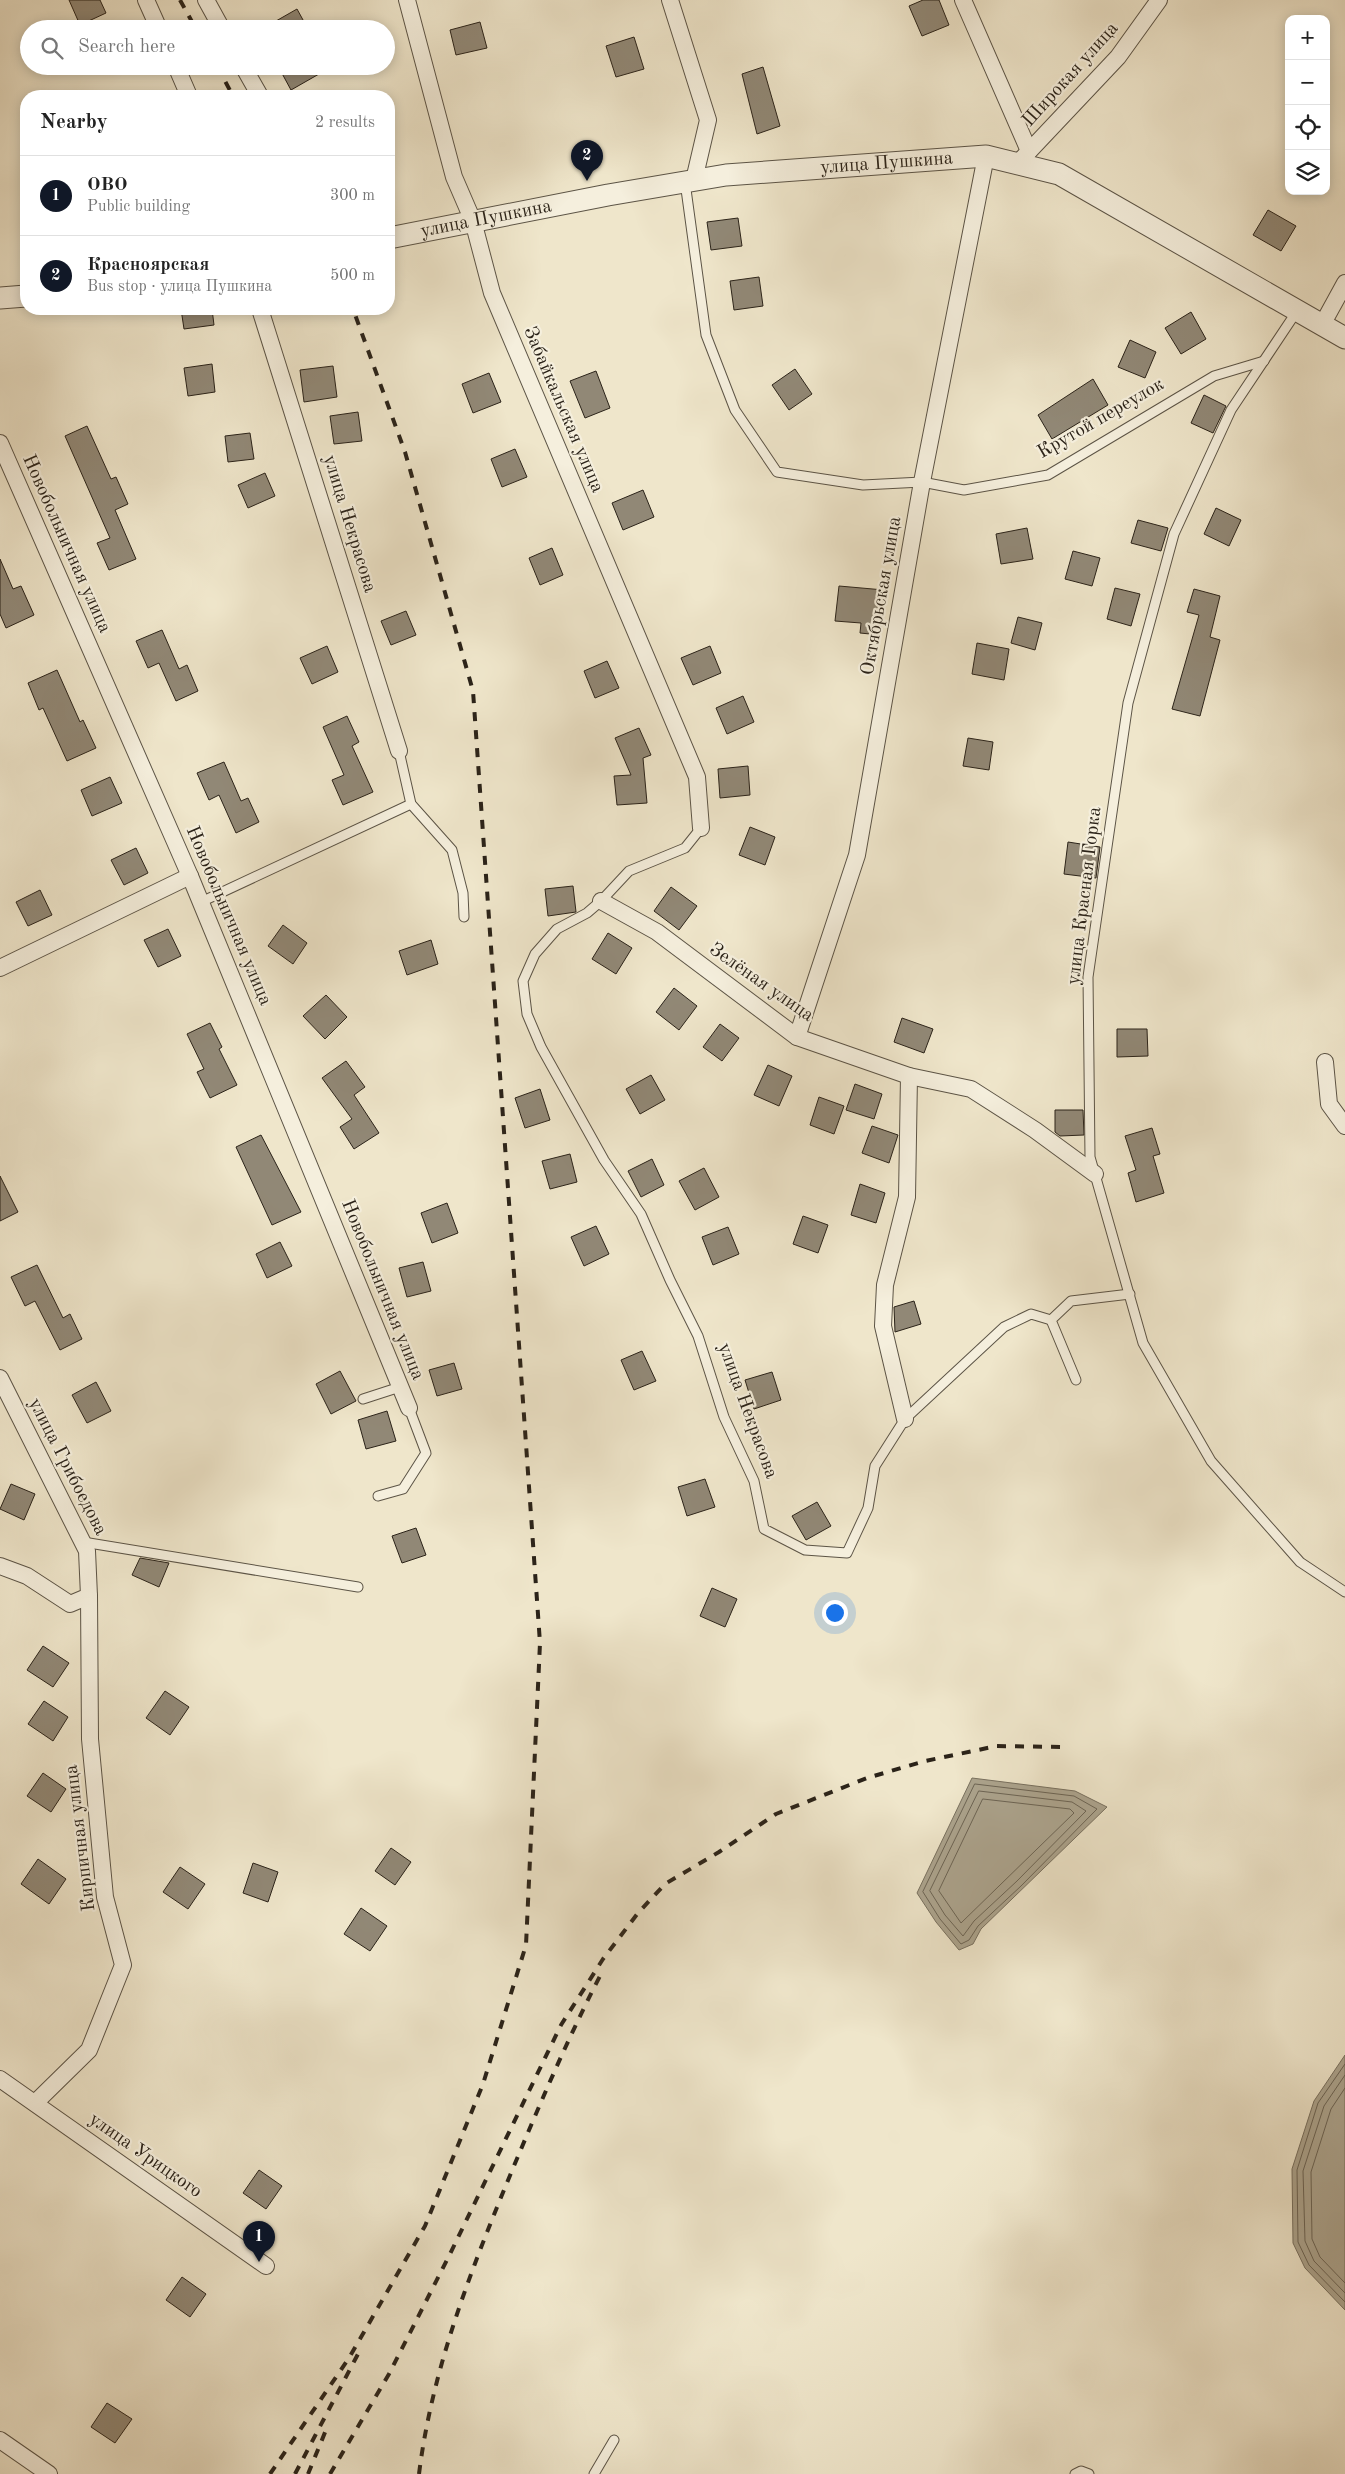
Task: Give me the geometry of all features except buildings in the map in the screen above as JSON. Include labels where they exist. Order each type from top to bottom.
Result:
[{"type":"street","points":[[146,0],[155,20]]},
{"type":"street","points":[[206,0],[217,20]]},
{"type":"street","name":"Забайкальская улица","points":[[408,0],[454,177],[474,221],[492,293],[696,777],[701,828]]},
{"type":"street","points":[[670,0],[708,120],[690,181]]},
{"type":"street","name":"Широкая улица","points":[[964,0],[1023,157],[1118,57],[1159,0]]},
{"type":"street","points":[[180,75],[186,90]]},
{"type":"street","points":[[248,75],[257,90]]},
{"type":"street","name":"улица Пушкина","points":[[395,237],[726,175],[986,156],[1023,157],[1059,174],[1345,338]]},
{"type":"street","name":"Октябрьская улица","points":[[797,1037],[857,855],[922,482],[986,156]]},
{"type":"street","points":[[1322,325],[1345,283]]},
{"type":"street","points":[[0,298],[20,296]]},
{"type":"street","name":"улица Некрасова","points":[[262,315],[399,751]]},
{"type":"street","name":"Новобольничная улица","points":[[0,443],[190,876],[409,1408]]},
{"type":"street","points":[[0,968],[190,876]]},
{"type":"street","name":"Зелёная улица","points":[[601,901],[657,932],[797,1037],[910,1076],[971,1089],[1035,1130],[1095,1174]]},
{"type":"street","points":[[1325,1062],[1329,1104],[1345,1126]]},
{"type":"street","points":[[905,1419],[883,1326],[885,1285],[907,1197],[910,1076]]},
{"type":"street","name":"улица Грибоедова","points":[[0,1378],[87,1551],[89,1596]]},
{"type":"street","points":[[0,1566],[27,1576],[70,1604],[89,1596]]},
{"type":"street","name":"Кирпичная улица","points":[[35,2103],[89,2050],[123,1965],[105,1898],[90,1749],[89,1596]]},
{"type":"street","name":"улица Урицкого","points":[[0,2080],[266,2266]]},
{"type":"street","points":[[0,2440],[49,2474]]},
{"type":"lane","name":"Крутой переулок","points":[[690,181],[706,334],[735,410],[777,472],[863,485],[922,482],[964,490],[1048,476],[1214,376],[1264,361]]},
{"type":"lane","name":"улица Красная Горка","points":[[1297,311],[1231,410],[1174,534],[1128,703],[1088,977],[1090,1157],[1144,1342],[1211,1461],[1300,1562],[1345,1592]]},
{"type":"lane","points":[[399,751],[411,804],[452,850],[463,893],[464,917]]},
{"type":"lane","points":[[201,902],[411,804]]},
{"type":"lane","points":[[601,901],[629,871],[685,848],[701,828]]},
{"type":"lane","name":"улица Некрасова","points":[[601,901],[587,913],[557,929],[535,954],[523,981],[527,1014],[541,1047],[604,1160],[641,1214],[670,1280],[698,1336],[724,1417],[754,1481],[764,1529],[805,1550],[847,1552],[868,1508],[875,1466],[905,1419],[1004,1327],[1031,1314],[1050,1320]]},
{"type":"lane","points":[[1076,1380],[1050,1320],[1071,1301],[1130,1294]]},
{"type":"lane","points":[[362,1399],[400,1387]]},
{"type":"lane","points":[[378,1496],[403,1489],[426,1453],[409,1408]]},
{"type":"lane","points":[[83,1542],[358,1586]]},
{"type":"lane","points":[[594,2474],[614,2440]]},
{"type":"lane","points":[[1075,2474],[1082,2471],[1089,2474]]},
{"type":"water","points":[[972,1778],[1075,1791],[1107,1807],[981,1929],[973,1944],[959,1950],[936,1922],[917,1893]]},
{"type":"water","points":[[1345,2055],[1345,2310],[1305,2268],[1293,2243],[1292,2169],[1314,2101]]},
{"type":"railway","points":[[180,0],[191,20]]},
{"type":"railway","points":[[222,75],[230,90]]},
{"type":"railway","points":[[270,2474],[349,2358],[425,2226],[483,2084],[526,1945],[540,1643],[473,691],[405,452],[355,315]]},
{"type":"railway","points":[[330,2474],[389,2374],[450,2254],[561,2025],[603,1959],[638,1913],[665,1884],[719,1852],[776,1814],[867,1778],[925,1761],[997,1746],[1063,1747]]},
{"type":"railway","points":[[419,2474],[433,2396],[443,2358],[468,2283],[496,2209],[543,2098],[600,1976]]},
{"type":"railway","points":[[295,2474],[358,2354]]},
{"type":"railway","points":[[308,2474],[326,2430]]},
{"type":"place","name":"Красноярская","points":[[587,181]]},
{"type":"place","name":"ОВО","points":[[259,2262]]}]
